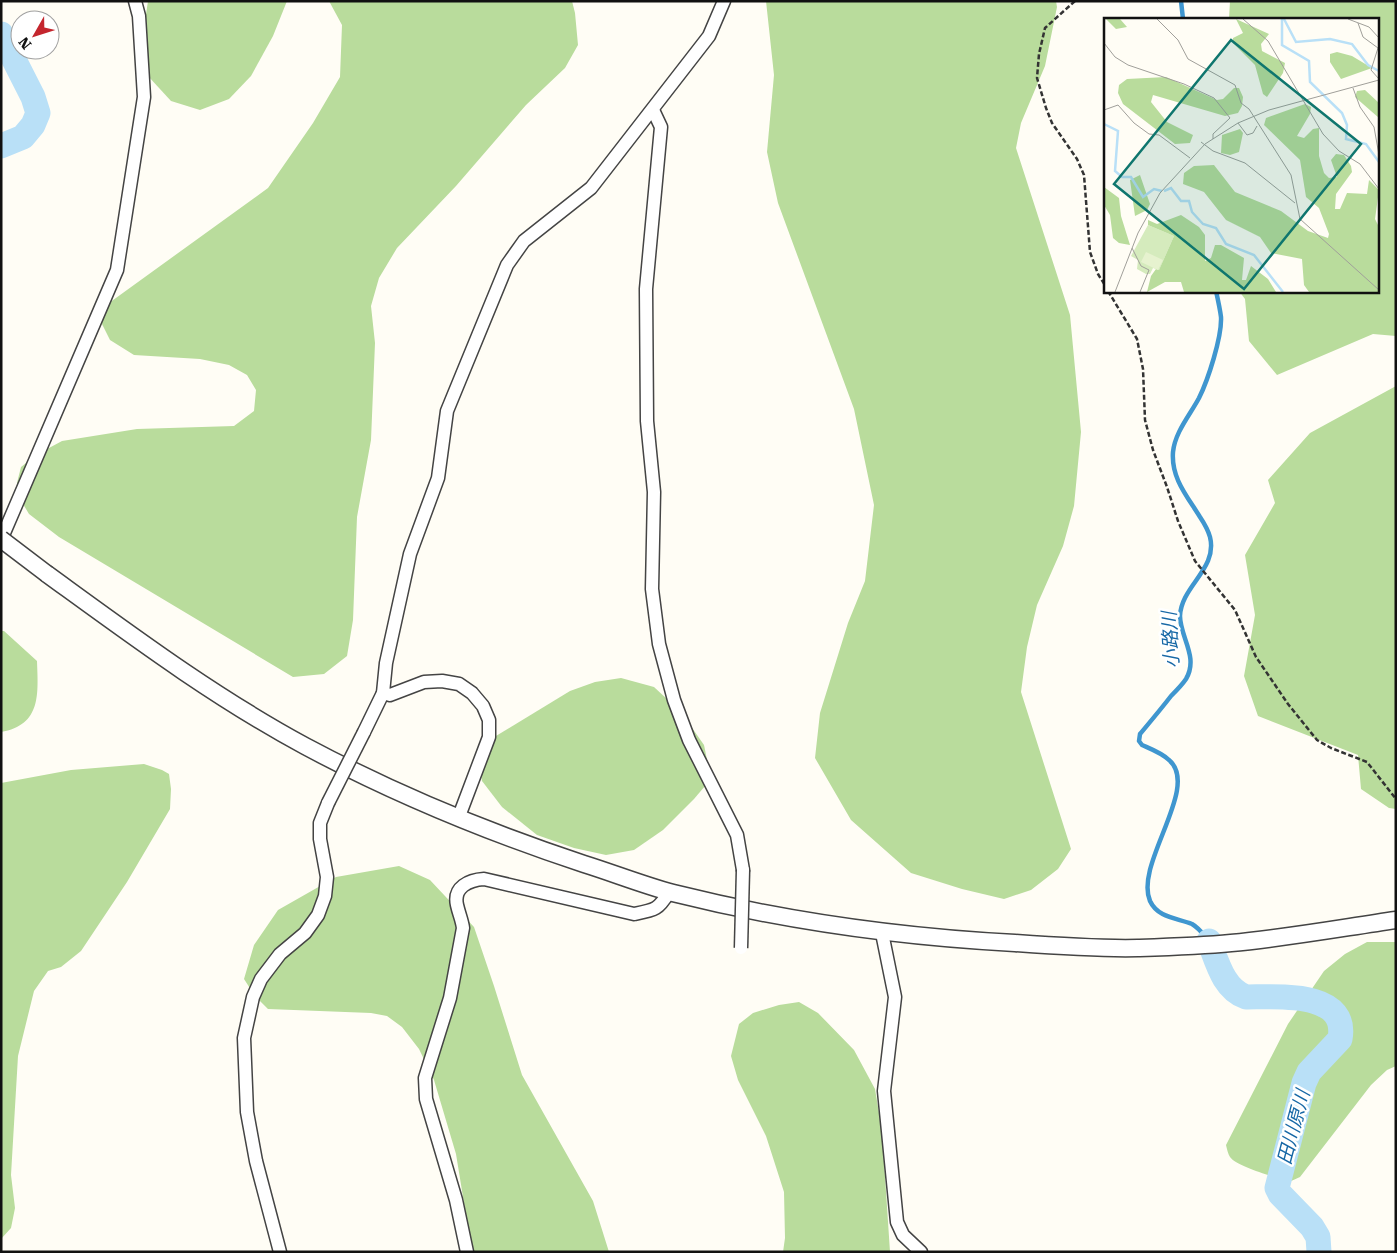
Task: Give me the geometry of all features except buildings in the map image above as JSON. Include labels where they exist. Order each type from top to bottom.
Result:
[{"type":"street","points":[[135,1],[139,16],[144,96],[117,270],[1,539],[47,574],[163,658],[231,702],[304,745],[458,819],[669,892],[734,907],[882,933],[954,940],[1134,948],[1231,943],[1396,920]]},
{"type":"street","points":[[280,1252],[256,1161],[247,1112],[244,1038],[253,997],[261,979],[280,954],[305,933],[318,916],[325,896],[327,878],[320,839],[320,822],[383,693],[386,663],[410,554],[438,478],[447,411],[507,265],[524,241],[591,188],[709,36],[724,1]]},
{"type":"street","points":[[653,110],[661,127],[646,289],[647,421],[654,492],[652,589],[659,644],[674,700],[689,740],[737,835],[743,870],[741,948]]},
{"type":"street","points":[[383,693],[390,696],[424,682],[442,681],[459,684],[472,694],[482,706],[488,720],[489,738],[458,819]]},
{"type":"street","points":[[467,1252],[456,1200],[426,1099],[425,1078],[450,998],[463,928],[462,918],[457,906],[459,890],[464,884],[473,880],[484,879],[634,914],[649,911],[660,906],[669,892]]},
{"type":"street","points":[[882,933],[895,997],[884,1091],[897,1222],[903,1235],[921,1252]]},
{"type":"path","points":[[1075,1],[1045,28],[1039,54],[1037,78],[1052,123],[1077,159],[1084,175],[1090,252],[1098,274],[1104,284]]},
{"type":"path","points":[[1109,292],[1137,338],[1143,368],[1145,420],[1153,450],[1178,521],[1195,560],[1235,610],[1256,657],[1288,704],[1317,740],[1330,748],[1367,762],[1396,799]]},
{"type":"green space","points":[[148,1],[287,1],[273,36],[251,76],[229,99],[200,110],[171,101],[148,76],[141,47]]},
{"type":"green space","points":[[329,1],[572,1],[578,45],[565,68],[526,105],[456,186],[397,248],[379,278],[371,306],[375,343],[371,440],[357,517],[353,620],[347,656],[324,674],[293,677],[59,537],[29,514],[20,499],[17,483],[21,467],[36,455],[62,441],[137,429],[234,426],[254,411],[256,390],[247,375],[229,365],[200,359],[134,355],[110,340],[100,320],[109,303],[268,188],[313,123],[340,77],[342,25]]},
{"type":"green space","points":[[766,1],[1056,1],[1057,7],[1045,66],[1021,123],[1016,148],[1070,315],[1081,432],[1074,506],[1063,546],[1037,605],[1027,647],[1021,692],[1071,849],[1058,869],[1031,890],[1004,899],[962,889],[911,873],[851,820],[815,758],[820,713],[848,623],[865,581],[874,505],[854,409],[778,203],[767,152],[774,75]]},
{"type":"green space","points":[[1230,1],[1396,1],[1396,336],[1373,334],[1277,375],[1249,341],[1245,299],[1240,292],[1380,292],[1380,18],[1229,18]]},
{"type":"green space","points":[[1396,386],[1396,809],[1389,808],[1361,789],[1358,755],[1258,716],[1244,676],[1255,615],[1245,555],[1275,503],[1268,480],[1310,433]]},
{"type":"green space","points":[[1,631],[4,631],[37,661],[38,685],[35,706],[31,715],[14,728],[1,732]]},
{"type":"green space","points":[[621,678],[654,687],[681,712],[704,745],[711,779],[663,830],[634,850],[606,855],[574,848],[537,835],[502,807],[482,781],[478,755],[486,742],[570,691],[595,682]]},
{"type":"green space","points":[[144,764],[169,774],[171,789],[170,809],[127,882],[81,951],[61,967],[48,971],[34,991],[18,1056],[11,1175],[15,1208],[11,1228],[1,1239],[1,783],[71,770]]},
{"type":"green space","points":[[399,866],[430,880],[474,927],[522,1075],[593,1201],[609,1252],[472,1252],[456,1154],[434,1080],[419,1049],[402,1027],[387,1016],[371,1013],[268,1009],[255,996],[244,979],[254,945],[278,910],[336,877]]},
{"type":"green space","points":[[1367,942],[1396,942],[1396,1066],[1387,1070],[1371,1085],[1300,1177],[1289,1182],[1248,1168],[1234,1161],[1229,1156],[1226,1145],[1288,1024],[1324,971],[1345,954]]},
{"type":"green space","points":[[799,1002],[818,1013],[854,1050],[875,1089],[882,1131],[890,1252],[783,1252],[785,1238],[784,1192],[766,1136],[738,1080],[731,1056],[739,1024],[753,1013],[779,1005]]},
{"type":"waterway","name":"小路川","points":[[1181,1],[1183,18]]},
{"type":"waterway","points":[[1,34],[33,97],[38,113],[33,125],[23,137],[1,146]]},
{"type":"waterway","name":"小路川","points":[[1208,940],[1192,924],[1168,917],[1153,907],[1150,901],[1148,885],[1151,867],[1173,807],[1177,788],[1177,772],[1169,760],[1156,751],[1142,745],[1139,741],[1140,734],[1183,683],[1189,671],[1190,655],[1180,616],[1186,596],[1209,559],[1211,548],[1207,529],[1177,478],[1173,452],[1180,431],[1203,390],[1217,347],[1221,317],[1216,292]]},
{"type":"waterway","name":"田川原川","points":[[1209,941],[1222,974],[1238,993],[1246,997],[1291,997],[1322,1004],[1333,1012],[1340,1023],[1340,1039],[1309,1072],[1304,1083],[1277,1188],[1280,1194],[1312,1227],[1318,1237],[1319,1252]]}]
